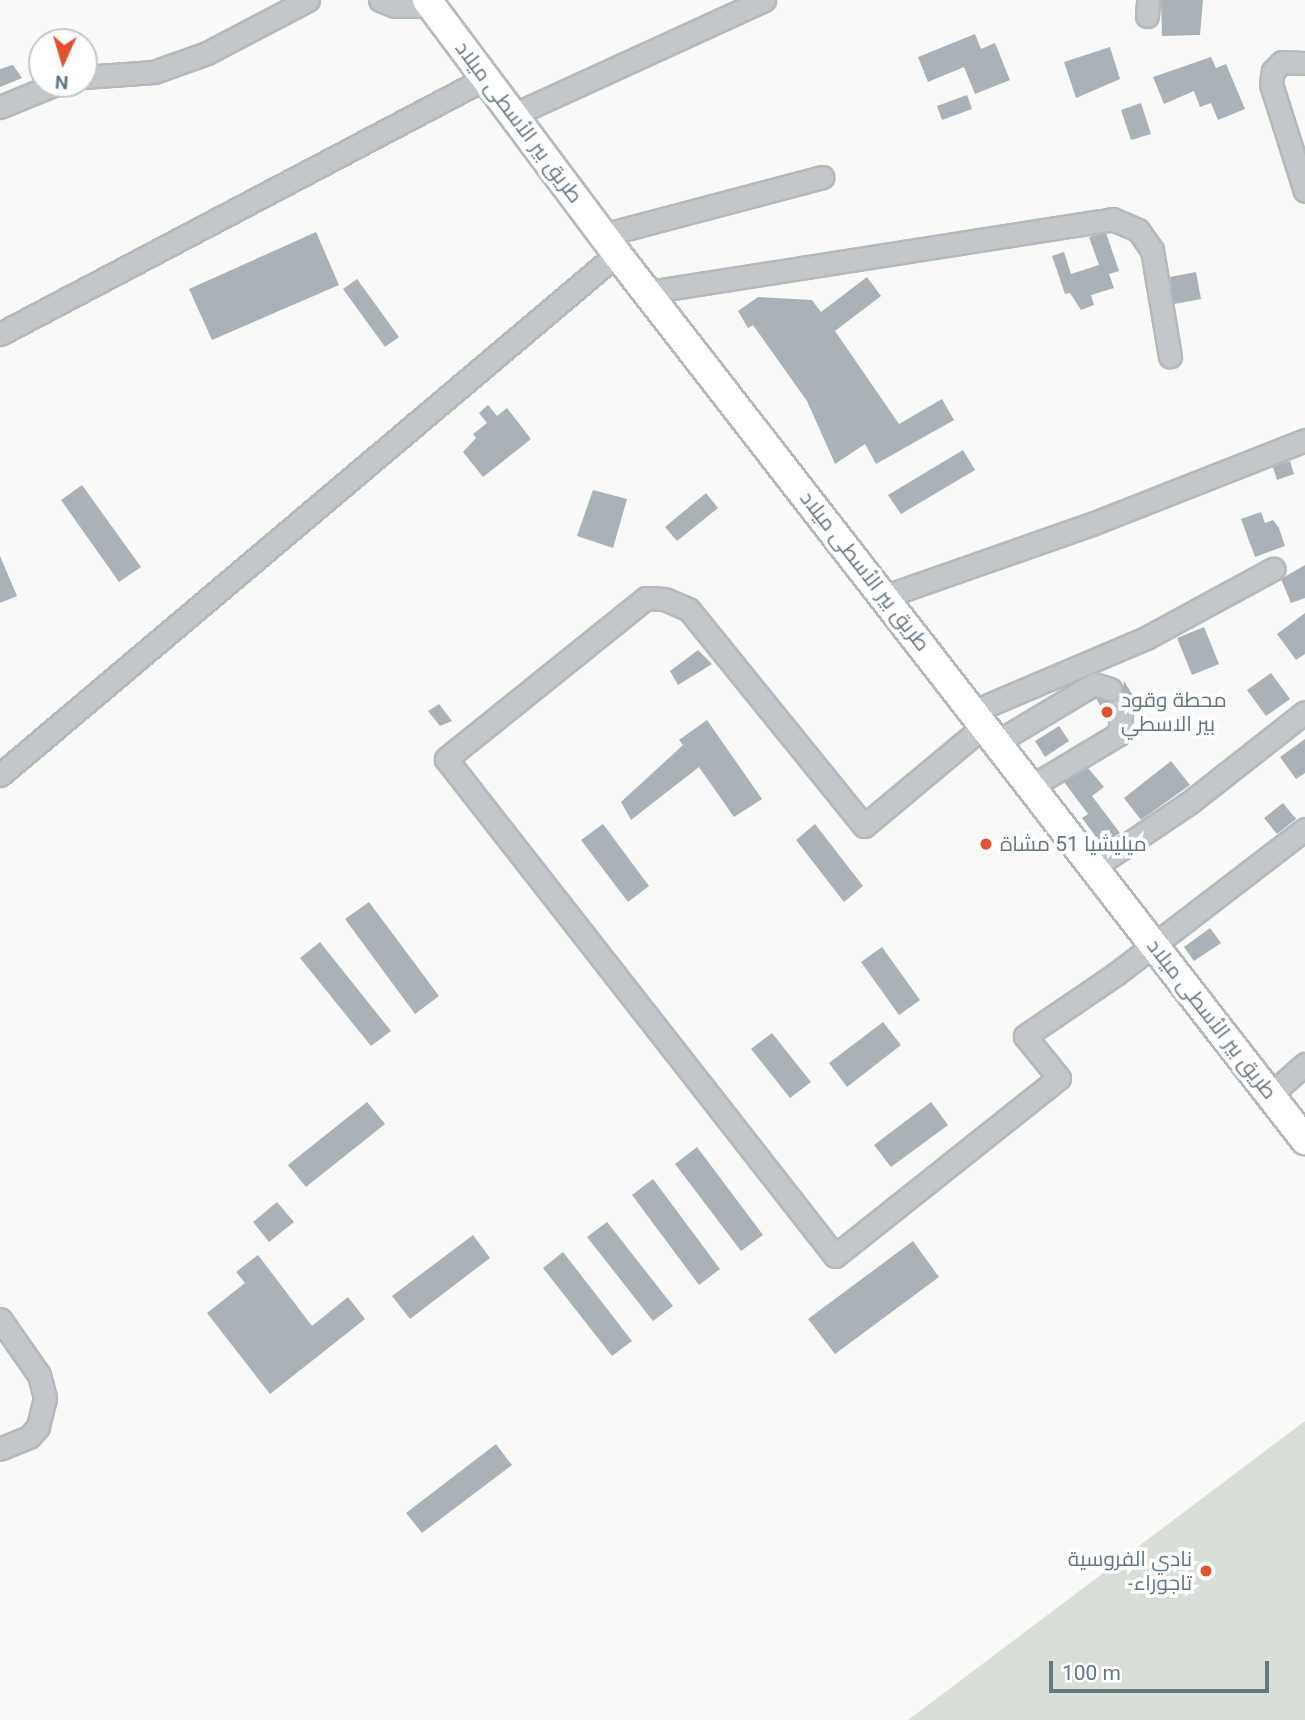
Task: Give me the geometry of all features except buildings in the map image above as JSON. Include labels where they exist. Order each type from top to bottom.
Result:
[{"type":"main road","name":"طريق بير الأسطى ميلاد","points":[[430,3],[610,245],[886,596],[1305,1140]]},
{"type":"street","points":[[98,76],[154,72],[207,53],[308,0]]},
{"type":"street","points":[[380,0],[395,6],[430,3]]},
{"type":"street","points":[[513,114],[764,0]]},
{"type":"street","points":[[1305,63],[1282,62],[1273,71],[1270,84],[1305,191]]},
{"type":"street","points":[[0,334],[136,258],[486,78]]},
{"type":"street","points":[[0,107],[28,96]]},
{"type":"street","points":[[0,775],[610,245],[822,177]]},
{"type":"street","points":[[648,292],[1112,219],[1138,230],[1152,250],[1170,356]]},
{"type":"street","points":[[886,596],[1092,524],[1305,440]]},
{"type":"street","points":[[1273,569],[985,726],[924,780],[864,826],[688,609],[665,599],[646,598],[446,759],[835,1256],[1059,1078],[1025,1037],[1116,974],[1152,943],[1305,829]]},
{"type":"street","points":[[985,726],[1094,684],[1116,698],[1119,734],[1032,786]]},
{"type":"street","points":[[1094,867],[1189,803],[1305,712]]},
{"type":"street","points":[[1270,1095],[1305,1063]]},
{"type":"street","points":[[0,1319],[39,1375],[45,1398],[38,1427],[15,1445],[0,1449]]},
{"type":"shaded area","name":"نادي الفروسية -تاجوراء","points":[[1305,1421],[1305,1720],[908,1720]]},
{"type":"place","name":"محطة وقود بير الاسطي","points":[[1107,712]]},
{"type":"place","name":"ميليشيا 51 مشاة","points":[[986,844]]},
{"type":"place","name":"نادي الفروسية -تاجوراء","points":[[1206,1571]]}]
